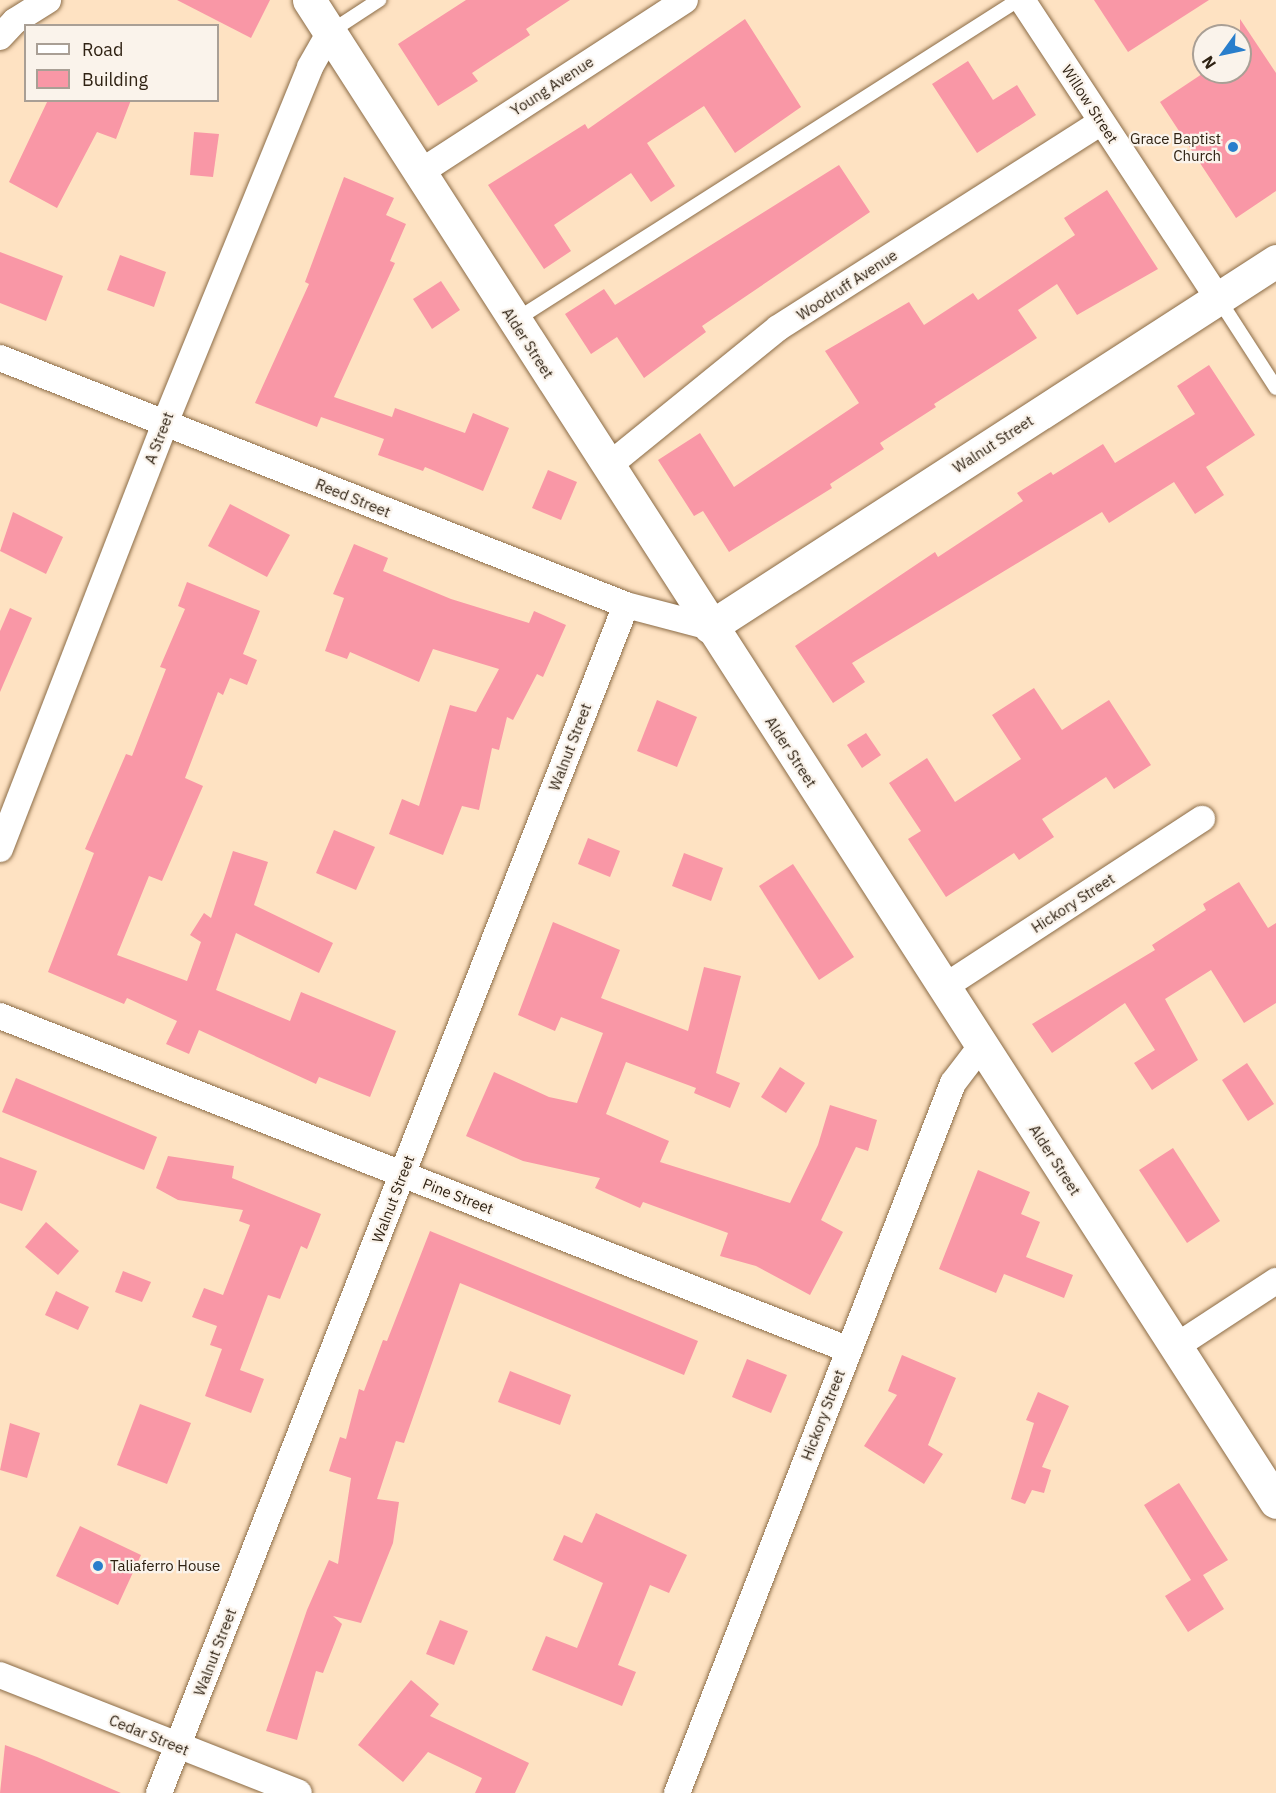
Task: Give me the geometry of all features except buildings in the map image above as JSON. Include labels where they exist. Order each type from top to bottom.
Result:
[{"type":"street","points":[[0,38],[15,21],[48,0]]},
{"type":"street","name":"Alder Street","points":[[309,0],[710,627],[1276,1502]]},
{"type":"street","name":"Young Avenue","points":[[419,173],[685,0]]},
{"type":"street","name":"Willow Street","points":[[1020,0],[1218,298]]},
{"type":"street","name":"A Street","points":[[0,849],[165,423],[310,67],[330,32]]},
{"type":"street","name":"Woodruff Avenue","points":[[607,467],[778,328],[1101,122]]},
{"type":"street","name":"Walnut Street","points":[[710,627],[1276,261]]},
{"type":"street","name":"Reed Street","points":[[0,358],[626,605],[710,627]]},
{"type":"street","name":"Walnut Street","points":[[159,1793],[626,605]]},
{"type":"street","name":"Hickory Street","points":[[944,987],[1202,819]]},
{"type":"street","name":"Pine Street","points":[[0,1016],[849,1350]]},
{"type":"street","name":"Hickory Street","points":[[677,1793],[952,1083],[982,1045]]},
{"type":"street","points":[[1175,1347],[1276,1281]]},
{"type":"street","name":"Cedar Street","points":[[0,1675],[299,1793]]},
{"type":"lane","points":[[330,32],[379,0]]},
{"type":"lane","points":[[514,321],[1020,0]]},
{"type":"lane","points":[[1218,298],[1276,388]]},
{"type":"place","name":"Grace Baptist Church","points":[[1233,147]]},
{"type":"place","name":"Taliaferro House","points":[[98,1566]]}]
